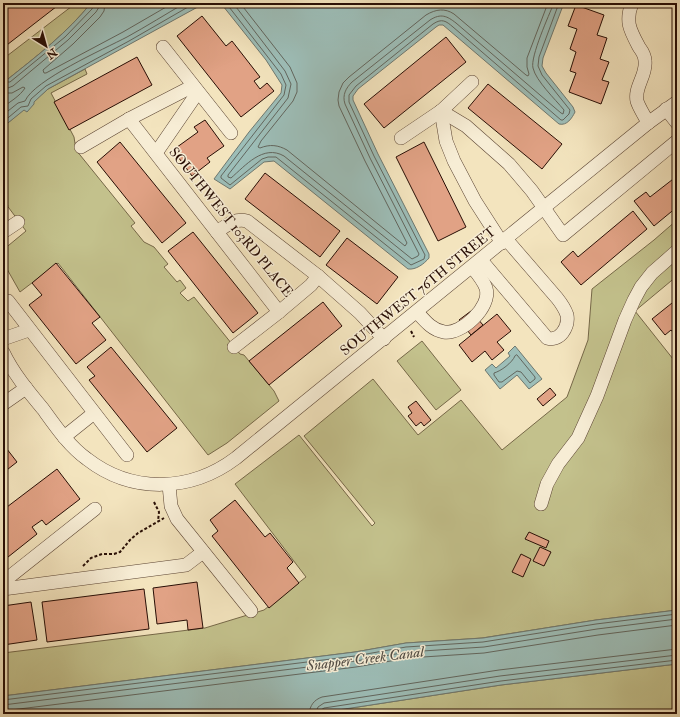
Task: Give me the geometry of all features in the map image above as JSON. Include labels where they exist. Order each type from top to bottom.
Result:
[{"type":"street","points":[[632,3],[629,14],[630,28],[646,62],[637,91],[637,99],[648,123]]},
{"type":"street","points":[[163,47],[231,133]]},
{"type":"street","points":[[401,138],[440,111],[472,82]]},
{"type":"street","points":[[81,147],[129,119],[196,89]]},
{"type":"street","points":[[156,153],[196,89]]},
{"type":"street","points":[[672,105],[677,123]]},
{"type":"street","name":"SOUTHWEST 76TH STREET","points":[[3,352],[26,388],[64,437],[87,460],[108,473],[147,484],[169,485],[200,478],[225,466],[672,105]]},
{"type":"street","points":[[440,111],[466,126],[509,164],[532,191],[563,235],[677,141]]},
{"type":"street","points":[[440,111],[446,141],[454,161],[482,214],[504,241],[558,298],[563,307],[567,322],[561,335],[554,339],[547,338],[501,284],[476,264]]},
{"type":"street","name":"SOUTHWEST 103RD PLACE","points":[[129,119],[279,312],[311,285],[318,276]]},
{"type":"street","points":[[217,232],[232,221],[241,219],[247,221],[318,276],[360,313],[384,339]]},
{"type":"street","points":[[3,232],[18,222]]},
{"type":"street","points":[[541,504],[547,484],[558,464],[578,438],[597,396],[625,320],[634,300],[641,287],[652,273],[677,250]]},
{"type":"street","points":[[417,312],[433,328],[446,332],[452,332],[459,329],[481,312],[486,301],[487,293],[476,264]]},
{"type":"street","points":[[487,293],[501,284]]},
{"type":"street","points":[[8,301],[127,455]]},
{"type":"street","points":[[234,347],[279,312]]},
{"type":"street","points":[[3,339],[29,330]]},
{"type":"street","points":[[3,404],[26,388]]},
{"type":"street","points":[[64,437],[94,413]]},
{"type":"street","points":[[169,485],[174,513],[181,524],[251,611]]},
{"type":"street","points":[[3,582],[95,509]]},
{"type":"street","points":[[3,589],[186,565],[203,552]]},
{"type":"path","points":[[154,502],[159,512],[158,522]]},
{"type":"path","points":[[80,570],[92,558],[102,554],[114,554],[120,552],[133,537],[169,515]]},
{"type":"shaded area","points":[[76,3],[91,3],[72,24],[30,62],[8,79],[3,79],[3,59]]},
{"type":"shaded area","points":[[85,69],[87,74],[51,93],[74,137],[76,150],[135,223],[131,226],[144,242],[154,247],[168,264],[164,267],[177,282],[180,280],[186,288],[180,293],[188,301],[194,297],[240,354],[244,355],[274,391],[279,401],[227,443],[208,455],[58,263],[20,292],[3,262],[3,250],[26,231],[3,200],[3,127],[48,89]]},
{"type":"shaded area","points":[[677,220],[677,276],[635,311],[677,364],[677,610],[596,620],[482,638],[406,643],[355,652],[3,696],[3,653],[205,628],[264,610],[306,577],[235,484],[299,435],[372,526],[375,523],[304,436],[373,379],[418,435],[461,400],[502,450],[567,397],[588,340],[592,289]]},
{"type":"shaded area","points":[[422,341],[461,390],[436,410],[397,361]]},
{"type":"shaded area","points":[[677,664],[677,712],[675,714],[312,714],[501,685]]},
{"type":"water","points":[[91,3],[205,3],[48,89],[34,102],[27,112],[24,110],[3,127],[3,79],[8,79],[52,43],[82,14]]},
{"type":"water","points":[[220,3],[564,3],[543,58],[542,66],[573,107],[575,112],[567,123],[559,124],[443,25],[436,27],[358,89],[353,96],[353,100],[378,154],[429,254],[429,258],[417,268],[408,269],[274,161],[264,162],[230,189],[214,179],[249,132],[281,93],[282,85],[266,60]]},
{"type":"water","points":[[515,346],[542,379],[529,389],[517,375],[500,389],[485,370],[492,364],[496,368],[510,356],[508,353]]},
{"type":"water","name":"Snapper Creek Canal","points":[[677,610],[677,664],[501,685],[312,714],[3,714],[3,696],[355,652],[406,643],[483,638],[596,620]]},
{"type":"building","points":[[5,3],[61,3],[3,48],[3,5]]},
{"type":"building","points":[[668,3],[677,3],[677,14]]},
{"type":"building","points":[[576,5],[604,15],[597,35],[607,38],[600,59],[609,62],[602,80],[609,82],[601,104],[569,92],[576,73],[570,71],[576,52],[570,49],[577,29],[568,26]]},
{"type":"building","points":[[202,16],[226,46],[232,41],[260,77],[254,81],[260,89],[267,83],[274,91],[241,117],[177,36]]},
{"type":"building","points":[[446,37],[466,62],[384,128],[364,104]]},
{"type":"building","points":[[137,57],[152,85],[69,130],[54,102]]},
{"type":"building","points":[[488,84],[562,144],[542,169],[468,108]]},
{"type":"building","points":[[205,120],[224,146],[207,158],[210,162],[192,176],[173,150],[198,132],[194,127]]},
{"type":"building","points":[[120,142],[186,223],[162,243],[97,162]]},
{"type":"building","points":[[424,142],[466,227],[438,241],[396,157]]},
{"type":"building","points":[[265,173],[340,231],[320,257],[245,199]]},
{"type":"building","points":[[677,176],[677,207],[654,226],[634,201],[646,192],[650,197]]},
{"type":"building","points":[[3,199],[8,206],[3,210]]},
{"type":"building","points":[[633,211],[647,229],[581,285],[561,262],[573,251],[578,257]]},
{"type":"building","points":[[193,232],[258,313],[233,333],[168,251]]},
{"type":"building","points":[[347,238],[398,277],[377,304],[326,265]]},
{"type":"building","points":[[56,263],[100,317],[92,323],[106,340],[76,364],[29,305],[42,295],[32,283]]},
{"type":"building","points":[[677,299],[677,337],[671,330],[665,335],[652,319]]},
{"type":"building","points":[[323,302],[342,326],[269,385],[249,361]]},
{"type":"building","points":[[471,311],[483,325],[471,335],[459,320]]},
{"type":"building","points":[[497,314],[511,331],[497,342],[504,350],[492,360],[485,351],[472,362],[459,345]]},
{"type":"building","points":[[111,347],[177,428],[147,452],[89,380],[95,376],[87,367]]},
{"type":"building","points":[[550,388],[556,395],[543,406],[537,399]]},
{"type":"building","points":[[416,401],[431,420],[424,426],[421,422],[416,426],[408,416],[412,413],[408,407]]},
{"type":"building","points":[[3,444],[17,462],[3,473]]},
{"type":"building","points":[[57,469],[80,499],[46,525],[42,520],[32,527],[37,534],[3,561],[3,510]]},
{"type":"building","points":[[235,500],[265,537],[270,533],[293,562],[287,568],[299,583],[269,608],[212,536],[218,531],[210,520]]},
{"type":"building","points":[[529,532],[549,541],[546,548],[525,539]]},
{"type":"building","points":[[540,547],[551,552],[544,566],[533,561]]},
{"type":"building","points":[[521,554],[531,559],[523,577],[512,572]]},
{"type":"building","points":[[197,582],[203,628],[188,630],[187,620],[157,624],[153,588]]},
{"type":"building","points":[[144,589],[149,629],[47,642],[42,602]]},
{"type":"building","points":[[31,602],[37,640],[3,645],[3,606]]}]
